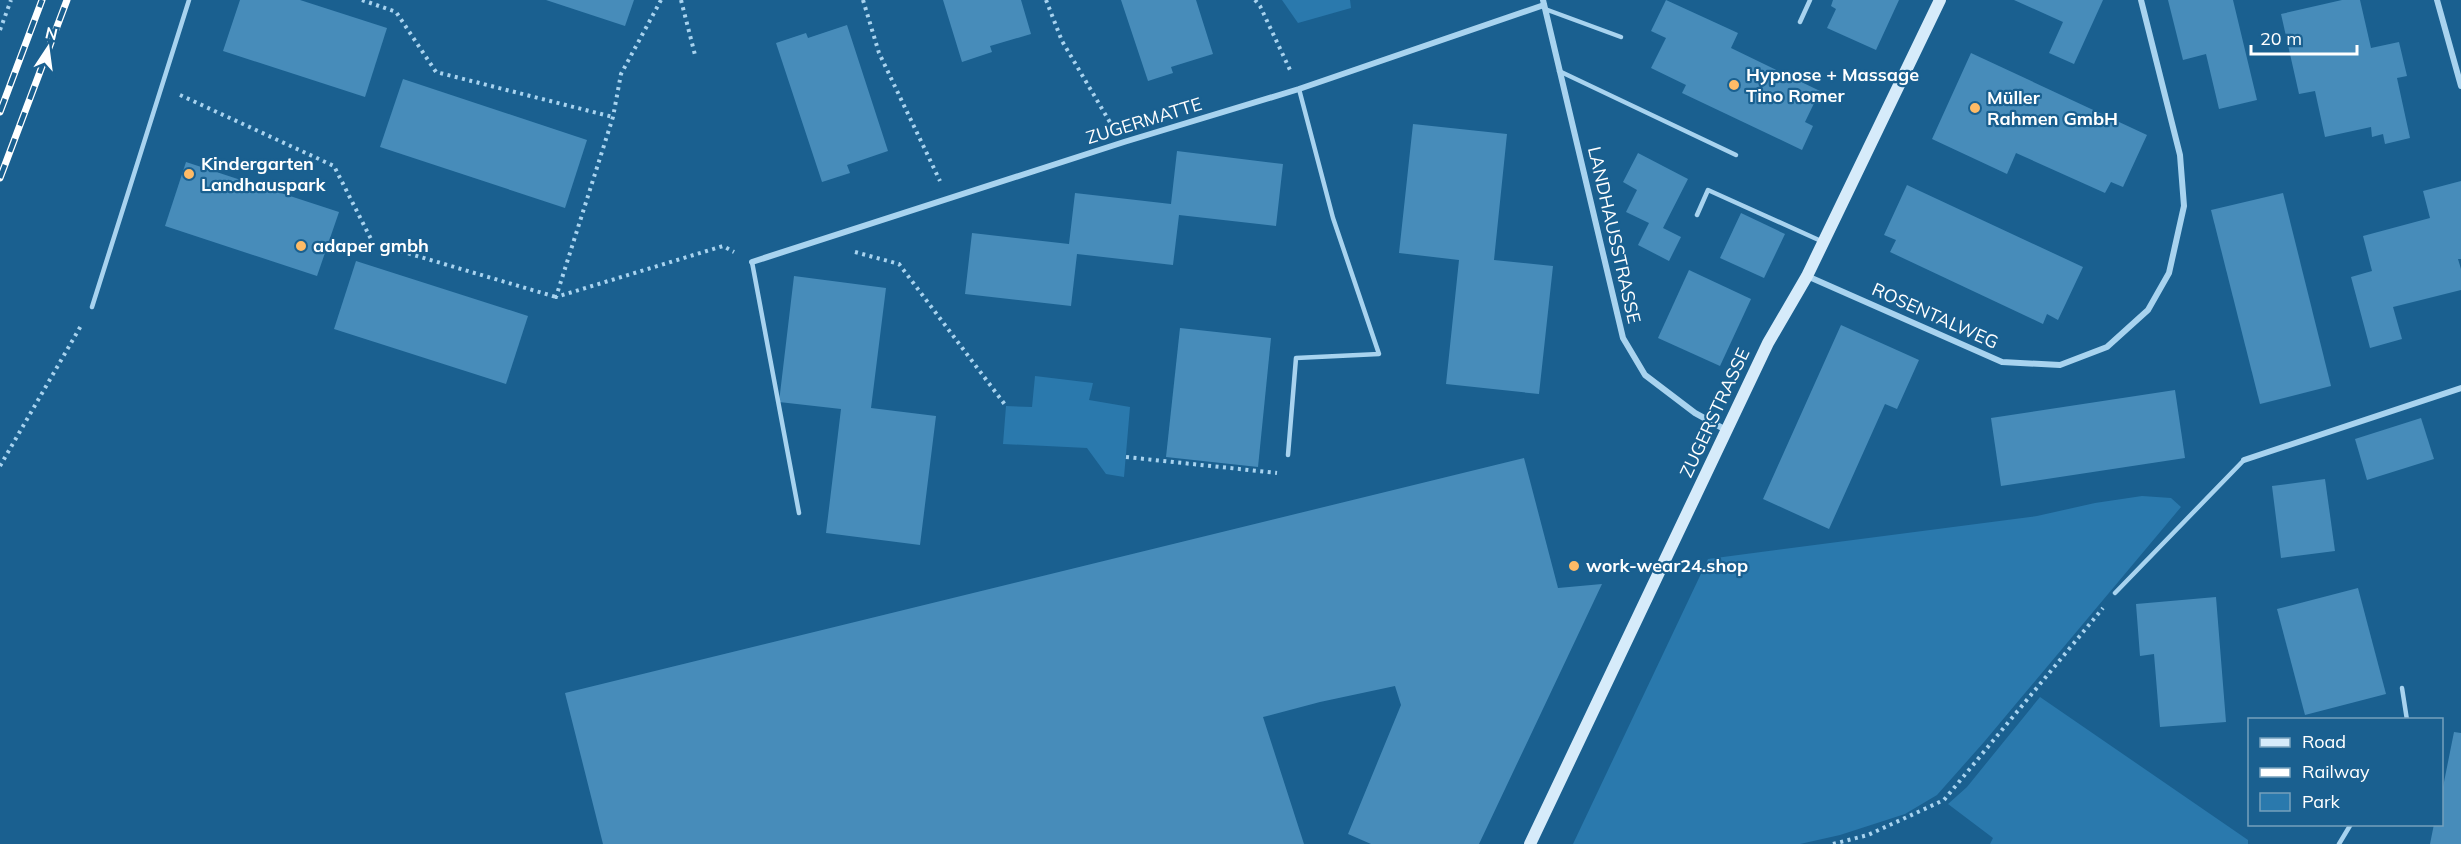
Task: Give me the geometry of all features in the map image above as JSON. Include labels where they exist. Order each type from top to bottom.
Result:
[{"type":"street","name":"ZUGERSTRASSE","points":[[1530,844],[1768,343],[1808,276],[1940,0]]},
{"type":"street","name":"ROSENTALWEG","points":[[1808,276],[2002,362],[2060,365],[2107,347],[2148,310],[2169,273],[2184,206],[2180,155],[2141,0]]},
{"type":"street","points":[[2437,0],[2461,86]]},
{"type":"street","name":"ZUGERMATTE","points":[[752,262],[1124,142],[1299,89],[1544,5]]},
{"type":"street","name":"LANDHAUSSTRASSE","points":[[1544,5],[1623,338],[1645,375],[1695,413],[1727,430]]},
{"type":"street","points":[[2244,460],[2461,388]]},
{"type":"lane","points":[[92,307],[189,0]]},
{"type":"lane","points":[[1800,22],[1810,0]]},
{"type":"lane","points":[[1544,5],[1621,37]]},
{"type":"lane","points":[[1559,71],[1736,155]]},
{"type":"lane","points":[[1288,455],[1296,358],[1379,354],[1333,218],[1299,89]]},
{"type":"lane","points":[[1697,214],[1708,190],[1824,243]]},
{"type":"lane","points":[[752,262],[799,513]]},
{"type":"lane","points":[[2115,593],[2244,460]]},
{"type":"lane","points":[[2402,688],[2407,718]]},
{"type":"lane","points":[[2339,844],[2350,826]]},
{"type":"path","points":[[0,30],[11,0]]},
{"type":"path","points":[[362,0],[396,12],[436,72],[613,117]]},
{"type":"path","points":[[556,297],[613,117],[621,74],[662,0]]},
{"type":"path","points":[[681,0],[695,55]]},
{"type":"path","points":[[863,0],[879,53],[927,157],[950,200]]},
{"type":"path","points":[[1046,0],[1062,41],[1124,142]]},
{"type":"path","points":[[1255,0],[1260,6],[1299,89]]},
{"type":"path","points":[[178,94],[334,166],[373,243],[556,297],[723,246],[752,262]]},
{"type":"path","points":[[838,235],[856,253],[899,264],[1006,406]]},
{"type":"path","points":[[0,466],[92,307]]},
{"type":"path","points":[[1126,457],[1280,473],[1288,455]]},
{"type":"path","points":[[1833,844],[1868,835],[1944,800],[2115,593]]},
{"type":"green space","points":[[1282,0],[1350,0],[1351,8],[1298,23]]},
{"type":"green space","points":[[1035,376],[1093,383],[1089,400],[1130,407],[1124,477],[1106,474],[1087,448],[1003,444],[1006,406],[1032,407]]},
{"type":"green space","points":[[2142,496],[2171,498],[2181,507],[1937,795],[1905,814],[1840,835],[1800,844],[1573,844],[1708,559],[2037,516],[2095,503]]},
{"type":"green space","points":[[2040,697],[2248,840],[2248,844],[1990,844],[1993,838],[1948,804],[1967,787]]},
{"type":"building","points":[[240,0],[300,0],[387,28],[365,97],[223,51]]},
{"type":"building","points":[[546,0],[634,0],[625,26]]},
{"type":"building","points":[[943,0],[1021,0],[1031,34],[990,46],[992,52],[962,62]]},
{"type":"building","points":[[1121,0],[1196,0],[1213,54],[1171,67],[1173,73],[1148,81]]},
{"type":"building","points":[[1666,0],[1738,33],[1731,48],[1820,91],[1805,122],[1813,126],[1802,150],[1682,93],[1686,85],[1651,68],[1666,38],[1651,31]]},
{"type":"building","points":[[1833,0],[1899,0],[1876,50],[1827,28],[1836,9],[1831,6]]},
{"type":"building","points":[[2014,0],[2103,0],[2074,64],[2049,53],[2063,22]]},
{"type":"building","points":[[2168,0],[2233,0],[2257,100],[2219,109],[2206,54],[2183,60]]},
{"type":"building","points":[[2342,0],[2360,0],[2371,48],[2399,42],[2407,76],[2397,78],[2410,138],[2385,144],[2383,134],[2372,137],[2371,127],[2325,137],[2315,91],[2299,94],[2281,14]]},
{"type":"building","points":[[847,25],[888,151],[847,165],[850,173],[822,182],[776,43],[806,33],[808,38]]},
{"type":"building","points":[[1971,53],[2147,135],[2123,187],[2111,182],[2105,193],[2016,153],[2007,174],[1932,139]]},
{"type":"building","points":[[403,79],[587,140],[565,208],[380,147]]},
{"type":"building","points":[[1413,124],[1507,134],[1494,260],[1553,266],[1539,394],[1446,384],[1459,260],[1399,253]]},
{"type":"building","points":[[1177,151],[1283,164],[1276,226],[1179,215],[1173,265],[1077,254],[1071,306],[965,294],[972,233],[1069,244],[1075,193],[1171,204]]},
{"type":"building","points":[[1638,153],[1688,179],[1663,228],[1681,237],[1669,261],[1638,245],[1649,223],[1626,212],[1637,190],[1623,182]]},
{"type":"building","points":[[186,162],[339,212],[317,276],[165,226]]},
{"type":"building","points":[[2461,181],[2461,259],[2458,259],[2461,269],[2461,290],[2393,307],[2402,339],[2370,348],[2351,277],[2372,271],[2363,236],[2430,218],[2423,191]]},
{"type":"building","points":[[1907,185],[2083,267],[2058,320],[2047,314],[2043,324],[1890,252],[1896,240],[1884,235]]},
{"type":"building","points":[[2283,193],[2331,386],[2260,404],[2211,210]]},
{"type":"building","points":[[1741,213],[1785,234],[1764,278],[1720,258]]},
{"type":"building","points":[[356,261],[528,316],[506,384],[334,329]]},
{"type":"building","points":[[1689,270],[1751,299],[1720,366],[1658,338]]},
{"type":"building","points":[[794,276],[886,288],[871,408],[936,416],[920,545],[826,533],[841,409],[779,402]]},
{"type":"building","points":[[1841,325],[1919,360],[1897,409],[1885,404],[1829,529],[1763,499]]},
{"type":"building","points":[[1180,328],[1271,338],[1258,467],[1166,457]]},
{"type":"building","points":[[2175,390],[2185,458],[2001,486],[1991,418]]},
{"type":"building","points":[[2421,418],[2434,459],[2367,480],[2355,439]]},
{"type":"building","points":[[1524,458],[1558,588],[1602,584],[1479,844],[1371,844],[1348,834],[1401,705],[1395,686],[1263,717],[1304,844],[603,844],[565,693]]},
{"type":"building","points":[[2325,479],[2335,551],[2281,558],[2272,486]]},
{"type":"building","points":[[2358,588],[2386,694],[2305,715],[2277,609]]},
{"type":"building","points":[[2216,597],[2226,722],[2160,727],[2154,654],[2140,656],[2136,604]]},
{"type":"building","points":[[2454,732],[2461,733],[2461,844],[2430,844],[2434,826],[2443,826],[2443,787]]},
{"type":"railway","points":[[0,112],[42,0]]},
{"type":"railway","points":[[0,178],[67,0]]},
{"type":"place","name":"Hypnose + Massage Tino Romer","points":[[1734,85]]},
{"type":"place","name":"Müller Rahmen GmbH","points":[[1975,108]]},
{"type":"place","name":"Kindergarten Landhauspark","points":[[189,174]]},
{"type":"place","name":"adaper gmbh","points":[[301,246]]},
{"type":"place","name":"work-wear24.shop","points":[[1574,566]]}]
